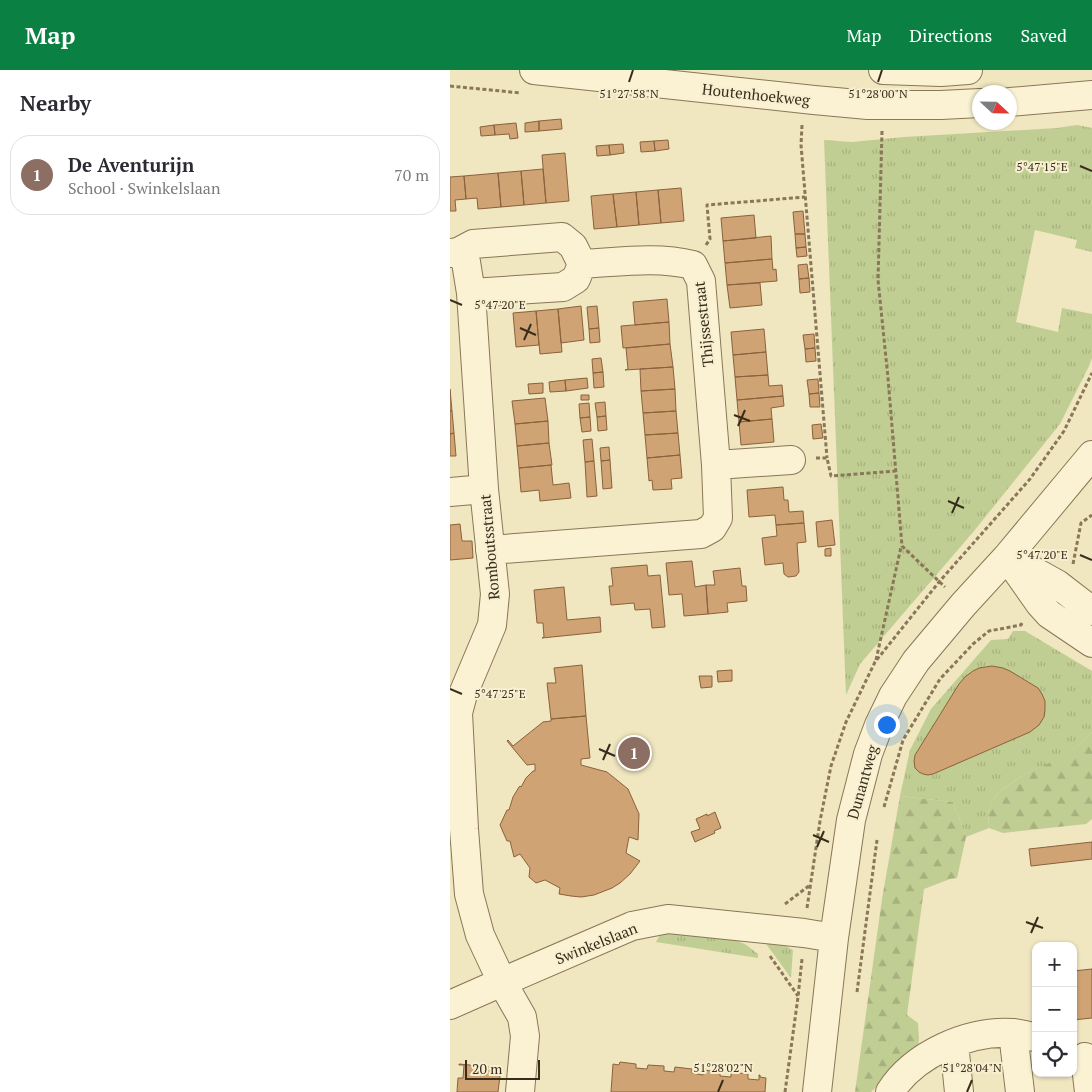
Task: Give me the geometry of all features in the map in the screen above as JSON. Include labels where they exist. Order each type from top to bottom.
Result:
[{"type":"street","name":"Houtenhoekweg","points":[[534,70],[868,105],[972,103]]},
{"type":"street","points":[[868,105],[870,70]]},
{"type":"street","points":[[883,70],[941,72],[968,70]]},
{"type":"street","points":[[1017,101],[1092,95]]},
{"type":"street","points":[[454,252],[473,244],[562,237],[573,246],[582,264],[576,279],[563,287],[471,293]]},
{"type":"street","name":"Romboutsstraat","points":[[454,252],[466,262],[471,293],[484,489],[495,594],[492,625],[458,713],[469,894],[480,935],[502,982],[522,1017],[525,1036],[520,1092]]},
{"type":"street","name":"Thijssestraat","points":[[490,550],[701,534],[712,528],[718,518],[716,465],[701,281],[693,266],[678,261],[662,260],[582,264]]},
{"type":"street","name":"Dunantweg","points":[[817,1092],[834,938],[851,820],[868,754],[879,726],[893,696],[916,661],[963,605],[1007,557],[1092,455]]},
{"type":"street","points":[[716,465],[791,460]]},
{"type":"street","points":[[450,492],[484,489]]},
{"type":"street","points":[[1007,557],[1048,594],[1092,611]]},
{"type":"street","points":[[1048,594],[1049,614],[1092,643]]},
{"type":"street","name":"Swinkelslaan","points":[[450,1005],[632,926],[668,919],[804,933],[834,938]]},
{"type":"street","points":[[894,1089],[922,1059],[954,1042],[983,1035],[1024,1035],[1020,1092]]},
{"type":"street","points":[[954,1042],[959,1092]]},
{"type":"street","points":[[1084,1057],[1089,1092]]},
{"type":"path","points":[[802,122],[801,145],[805,197],[827,458],[831,476],[896,471]]},
{"type":"path","points":[[875,662],[902,546],[886,351],[878,280],[882,128]]},
{"type":"path","points":[[693,266],[710,239],[706,205],[805,197]]},
{"type":"path","points":[[902,546],[939,582],[1030,479],[1064,430],[1092,373]]},
{"type":"path","points":[[791,460],[827,458]]},
{"type":"path","name":"Dunantweg","points":[[882,814],[903,740],[940,680],[973,644],[989,631],[1021,625],[1072,567],[1081,523],[1092,515]]},
{"type":"path","name":"Dunantweg","points":[[828,1000],[855,1003],[878,833]]},
{"type":"path","points":[[785,1092],[798,997],[810,885]]},
{"type":"path","points":[[750,928],[798,997],[828,1000]]},
{"type":"green space","points":[[1077,125],[1092,128],[1092,252],[1075,248],[1077,240],[1035,230],[1016,322],[1058,332],[1062,308],[1092,314],[1092,358],[1089,366],[1060,424],[974,531],[860,664],[846,695],[824,140],[852,142]]},
{"type":"green space","points":[[1013,631],[1025,631],[1092,671],[1092,732],[1083,742],[1060,759],[1025,774],[999,792],[992,801],[988,814],[989,828],[966,837],[953,802],[900,796],[910,750],[931,709],[991,640],[1008,639]]},
{"type":"green space","points":[[1092,732],[1092,819],[1086,824],[1003,833],[989,828],[988,814],[992,801],[999,792],[1025,774],[1060,758],[1083,742]]},
{"type":"green space","points":[[900,796],[953,802],[966,837],[957,878],[924,889],[907,1015],[918,1023],[918,1050],[911,1053],[871,1092],[855,1092],[882,899]]},
{"type":"green space","points":[[678,930],[727,937],[745,944],[758,954],[758,958],[656,942],[660,935]]},
{"type":"green space","points":[[764,941],[786,946],[793,950],[791,978]]},
{"type":"building","points":[[561,119],[562,129],[539,131],[539,121]]},
{"type":"building","points":[[539,121],[539,131],[525,132],[525,123]]},
{"type":"building","points":[[516,123],[518,138],[510,139],[509,134],[495,135],[494,125]]},
{"type":"building","points":[[494,125],[495,135],[481,136],[480,127]]},
{"type":"building","points":[[668,140],[669,149],[655,151],[654,141]]},
{"type":"building","points":[[654,141],[655,151],[641,152],[640,142]]},
{"type":"building","points":[[623,144],[624,153],[610,155],[609,145]]},
{"type":"building","points":[[609,145],[610,155],[597,156],[596,146]]},
{"type":"building","points":[[565,153],[569,201],[546,203],[542,155]]},
{"type":"building","points":[[543,169],[546,203],[524,205],[521,171]]},
{"type":"building","points":[[521,171],[524,205],[501,207],[498,173]]},
{"type":"building","points":[[498,173],[501,207],[478,209],[477,198],[466,199],[464,176]]},
{"type":"building","points":[[464,176],[466,199],[455,200],[456,211],[450,211],[450,177]]},
{"type":"building","points":[[681,188],[684,221],[661,223],[658,190]]},
{"type":"building","points":[[658,190],[661,223],[639,225],[636,192]]},
{"type":"building","points":[[636,192],[639,225],[617,227],[613,194]]},
{"type":"building","points":[[613,194],[617,227],[594,229],[591,196]]},
{"type":"building","points":[[803,211],[805,234],[795,234],[793,212]]},
{"type":"building","points":[[754,215],[756,238],[723,241],[721,218]]},
{"type":"building","points":[[795,234],[805,234],[806,247],[796,248]]},
{"type":"building","points":[[771,236],[772,259],[725,263],[723,241]]},
{"type":"building","points":[[806,247],[807,256],[797,257],[796,248]]},
{"type":"building","points":[[772,259],[773,270],[776,269],[777,281],[727,285],[725,263]]},
{"type":"building","points":[[807,264],[809,278],[799,279],[798,265]]},
{"type":"building","points":[[809,278],[810,292],[800,293],[799,279]]},
{"type":"building","points":[[760,283],[762,305],[730,308],[727,285]]},
{"type":"building","points":[[667,299],[669,322],[635,325],[633,302]]},
{"type":"building","points":[[581,306],[584,340],[561,343],[558,309]]},
{"type":"building","points":[[597,306],[599,328],[589,329],[587,307]]},
{"type":"building","points":[[558,309],[562,352],[540,354],[536,311]]},
{"type":"building","points":[[536,311],[539,345],[516,347],[513,313]]},
{"type":"building","points":[[669,322],[670,344],[623,348],[621,326]]},
{"type":"building","points":[[599,328],[600,342],[590,343],[589,329]]},
{"type":"building","points":[[764,329],[766,352],[733,355],[731,332]]},
{"type":"building","points":[[814,334],[815,348],[805,349],[803,335]]},
{"type":"building","points":[[670,344],[673,367],[625,370],[628,369],[626,348]]},
{"type":"building","points":[[815,348],[816,361],[806,362],[805,349]]},
{"type":"building","points":[[766,352],[768,375],[735,377],[733,355]]},
{"type":"building","points":[[601,358],[603,372],[593,373],[592,359]]},
{"type":"building","points":[[673,367],[675,389],[641,391],[640,369]]},
{"type":"building","points":[[603,372],[604,387],[594,388],[593,373]]},
{"type":"building","points":[[768,375],[769,386],[782,385],[783,396],[737,400],[735,377]]},
{"type":"building","points":[[587,378],[588,388],[566,391],[565,380]]},
{"type":"building","points":[[818,379],[819,393],[809,394],[807,380]]},
{"type":"building","points":[[565,380],[566,391],[550,392],[549,382]]},
{"type":"building","points":[[543,383],[543,393],[529,394],[528,384]]},
{"type":"building","points":[[450,389],[452,411],[450,411]]},
{"type":"building","points":[[675,389],[676,411],[643,413],[641,391]]},
{"type":"building","points":[[819,393],[820,407],[810,407],[809,394]]},
{"type":"building","points":[[581,395],[589,395],[589,400],[581,400]]},
{"type":"building","points":[[783,396],[784,406],[771,408],[772,419],[739,422],[737,400]]},
{"type":"building","points":[[545,398],[548,421],[515,424],[512,401]]},
{"type":"building","points":[[605,402],[606,416],[597,417],[595,403]]},
{"type":"building","points":[[589,403],[590,417],[580,418],[579,404]]},
{"type":"building","points":[[450,411],[452,411],[454,433],[450,434]]},
{"type":"building","points":[[676,411],[678,433],[645,435],[643,413]]},
{"type":"building","points":[[606,416],[607,430],[598,431],[597,417]]},
{"type":"building","points":[[590,417],[591,431],[582,432],[580,418]]},
{"type":"building","points":[[772,419],[774,442],[741,445],[739,422]]},
{"type":"building","points":[[548,421],[549,443],[517,446],[515,424]]},
{"type":"building","points":[[821,424],[823,438],[813,439],[812,425]]},
{"type":"building","points":[[454,433],[456,456],[450,456],[450,434]]},
{"type":"building","points":[[678,433],[680,455],[647,458],[645,435]]},
{"type":"building","points":[[592,439],[594,461],[585,462],[583,440]]},
{"type":"building","points":[[549,443],[552,465],[519,468],[517,446]]},
{"type":"building","points":[[609,447],[610,460],[601,461],[600,448]]},
{"type":"building","points":[[680,455],[682,478],[671,479],[672,489],[653,490],[652,480],[649,481],[647,458]]},
{"type":"building","points":[[610,460],[612,488],[603,489],[601,461]]},
{"type":"building","points":[[594,461],[597,496],[587,497],[585,462]]},
{"type":"building","points":[[551,465],[553,485],[569,483],[571,498],[540,501],[539,490],[521,492],[519,468]]},
{"type":"building","points":[[783,487],[784,500],[788,500],[789,512],[803,511],[804,523],[776,525],[775,515],[749,517],[747,490]]},
{"type":"building","points":[[832,520],[835,545],[818,547],[816,522]]},
{"type":"building","points":[[804,523],[806,542],[797,543],[799,572],[796,576],[788,577],[784,574],[783,563],[765,565],[762,538],[777,536],[776,525]]},
{"type":"building","points":[[460,524],[462,541],[472,541],[473,558],[450,560],[450,525]]},
{"type":"building","points":[[831,548],[831,556],[825,556],[825,549]]},
{"type":"building","points":[[692,561],[695,587],[706,585],[708,614],[684,616],[682,594],[669,595],[666,563]]},
{"type":"building","points":[[647,565],[648,576],[660,575],[665,627],[652,628],[650,609],[635,610],[634,603],[611,605],[609,586],[613,586],[611,568]]},
{"type":"building","points":[[740,568],[742,586],[746,586],[747,601],[727,603],[728,612],[708,614],[706,585],[715,585],[713,571]]},
{"type":"building","points":[[564,587],[567,620],[600,617],[601,632],[542,638],[544,637],[543,623],[537,623],[534,590]]},
{"type":"building","points":[[582,665],[586,716],[551,719],[547,683],[556,683],[554,668]]},
{"type":"building","points":[[992,666],[1010,671],[1038,688],[1045,701],[1044,717],[1039,725],[1030,732],[933,774],[928,775],[919,772],[915,768],[915,755],[959,684],[973,671]]},
{"type":"building","points":[[732,670],[732,681],[718,682],[717,671]]},
{"type":"building","points":[[699,676],[712,676],[712,687],[701,688]]},
{"type":"building","points":[[586,716],[590,758],[581,759],[581,765],[607,772],[628,789],[639,814],[638,840],[629,837],[626,853],[640,861],[630,874],[612,888],[594,895],[581,897],[559,894],[560,888],[545,880],[536,883],[529,877],[530,868],[520,854],[514,857],[510,841],[507,841],[500,825],[519,787],[535,771],[535,764],[527,765],[507,741],[513,746],[543,722],[551,721],[551,719]]},
{"type":"building","points":[[715,812],[721,828],[714,831],[715,833],[695,842],[691,832],[700,829],[696,819]]},
{"type":"building","points":[[1092,842],[1092,859],[1031,866],[1029,849]]},
{"type":"building","points":[[1092,969],[1092,1018],[1077,1020],[1077,971]]},
{"type":"building","points":[[620,1062],[636,1064],[636,1068],[647,1069],[648,1065],[664,1066],[664,1071],[674,1072],[675,1067],[692,1069],[692,1073],[703,1075],[703,1070],[720,1072],[720,1076],[731,1077],[731,1072],[748,1074],[748,1079],[759,1080],[760,1075],[760,1077],[766,1078],[765,1092],[611,1092],[613,1064],[619,1065]]},
{"type":"building","points":[[459,1064],[501,1068],[498,1092],[457,1092],[458,1078],[463,1078],[464,1065]]},
{"type":"place","name":"De Aventurijn","points":[[634,753]]}]
